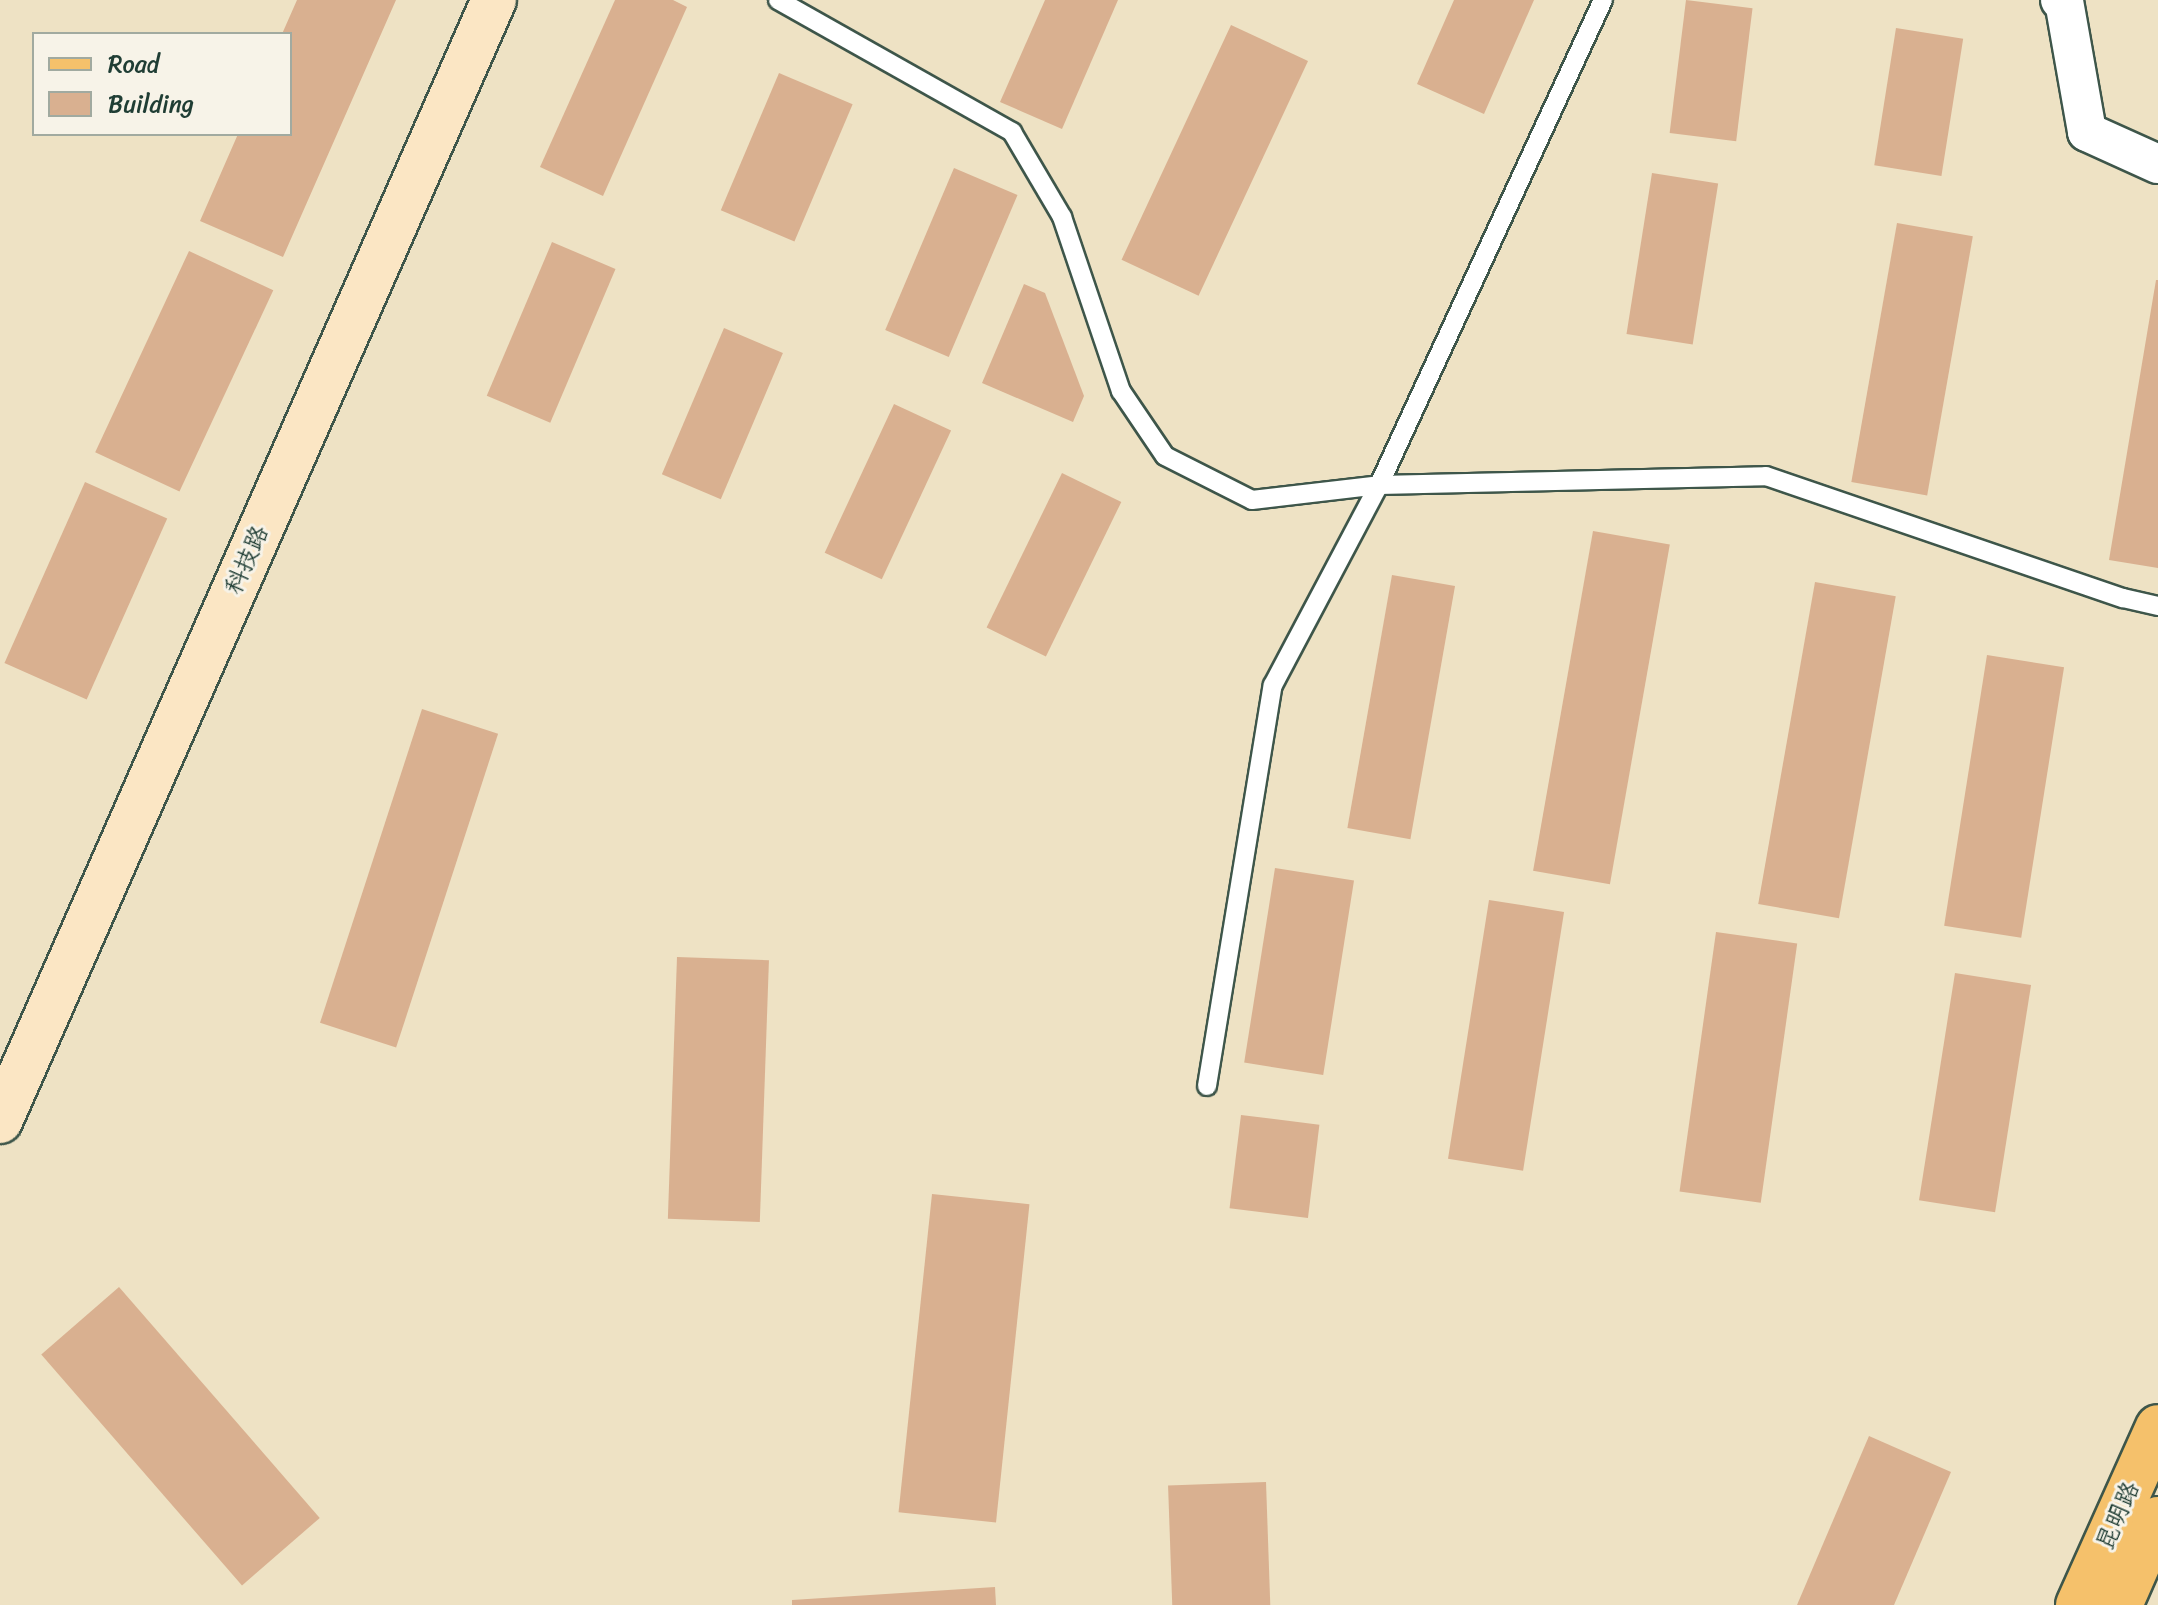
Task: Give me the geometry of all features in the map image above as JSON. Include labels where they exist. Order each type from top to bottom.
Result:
[{"type":"main road","name":"科技路","points":[[0,1121],[494,0]]},
{"type":"main road","name":"昆明路","points":[[2078,1605],[2158,1427]]},
{"type":"main road","name":"昆明路","points":[[2120,1605],[2158,1519]]},
{"type":"street","points":[[2060,0],[2064,1],[2087,132],[2158,164]]},
{"type":"lane","points":[[778,0],[1012,132],[1062,217],[1121,391],[1165,456],[1252,500],[1379,485],[1766,476],[2123,598],[2158,606]]},
{"type":"lane","points":[[1207,1086],[1273,685],[1379,485],[1603,0]]},
{"type":"building","points":[[297,0],[396,0],[283,257],[200,221],[237,136],[292,136],[292,32],[283,32]]},
{"type":"building","points":[[615,0],[673,0],[687,7],[603,196],[540,167]]},
{"type":"building","points":[[1045,0],[1118,0],[1062,129],[1000,102]]},
{"type":"building","points":[[1454,0],[1534,0],[1484,114],[1417,84]]},
{"type":"building","points":[[1686,0],[1753,8],[1736,141],[1670,133]]},
{"type":"building","points":[[1231,25],[1308,61],[1199,296],[1122,260]]},
{"type":"building","points":[[1896,28],[1963,39],[1941,176],[1874,165]]},
{"type":"building","points":[[779,73],[853,104],[794,241],[721,210]]},
{"type":"building","points":[[954,168],[1018,195],[949,357],[885,330]]},
{"type":"building","points":[[1652,173],[1718,183],[1693,344],[1627,334]]},
{"type":"building","points":[[1897,223],[1973,236],[1927,495],[1851,482]]},
{"type":"building","points":[[552,242],[616,269],[550,423],[487,396]]},
{"type":"building","points":[[189,251],[273,290],[179,492],[95,452]]},
{"type":"building","points":[[2158,280],[2158,568],[2109,560]]},
{"type":"building","points":[[1024,284],[1045,293],[1084,396],[1073,422],[982,383]]},
{"type":"building","points":[[724,328],[783,353],[721,499],[662,474]]},
{"type":"building","points":[[894,404],[951,431],[882,579],[825,553]]},
{"type":"building","points":[[1062,473],[1121,502],[1046,657],[987,628]]},
{"type":"building","points":[[85,482],[167,519],[87,699],[4,663]]},
{"type":"building","points":[[1593,531],[1670,545],[1610,884],[1533,871]]},
{"type":"building","points":[[1392,575],[1455,586],[1410,839],[1347,828]]},
{"type":"building","points":[[1815,582],[1896,596],[1839,918],[1758,904]]},
{"type":"building","points":[[1987,655],[2064,667],[2021,938],[1944,926]]},
{"type":"building","points":[[422,709],[498,734],[396,1048],[320,1023]]},
{"type":"building","points":[[1275,868],[1354,881],[1323,1075],[1244,1063]]},
{"type":"building","points":[[1489,900],[1564,912],[1523,1171],[1448,1159]]},
{"type":"building","points":[[1716,932],[1797,943],[1761,1203],[1680,1191]]},
{"type":"building","points":[[677,957],[769,960],[760,1222],[668,1219]]},
{"type":"building","points":[[1955,973],[2031,985],[1995,1212],[1919,1200]]},
{"type":"building","points":[[1241,1115],[1319,1125],[1308,1218],[1230,1208]]},
{"type":"building","points":[[932,1194],[1029,1204],[996,1522],[899,1512]]},
{"type":"building","points":[[119,1287],[320,1518],[242,1586],[41,1355]]},
{"type":"building","points":[[1869,1436],[1951,1472],[1894,1605],[1797,1605]]},
{"type":"building","points":[[1266,1482],[1270,1605],[1172,1605],[1168,1485]]},
{"type":"building","points":[[995,1587],[996,1605],[792,1605],[792,1600]]}]
